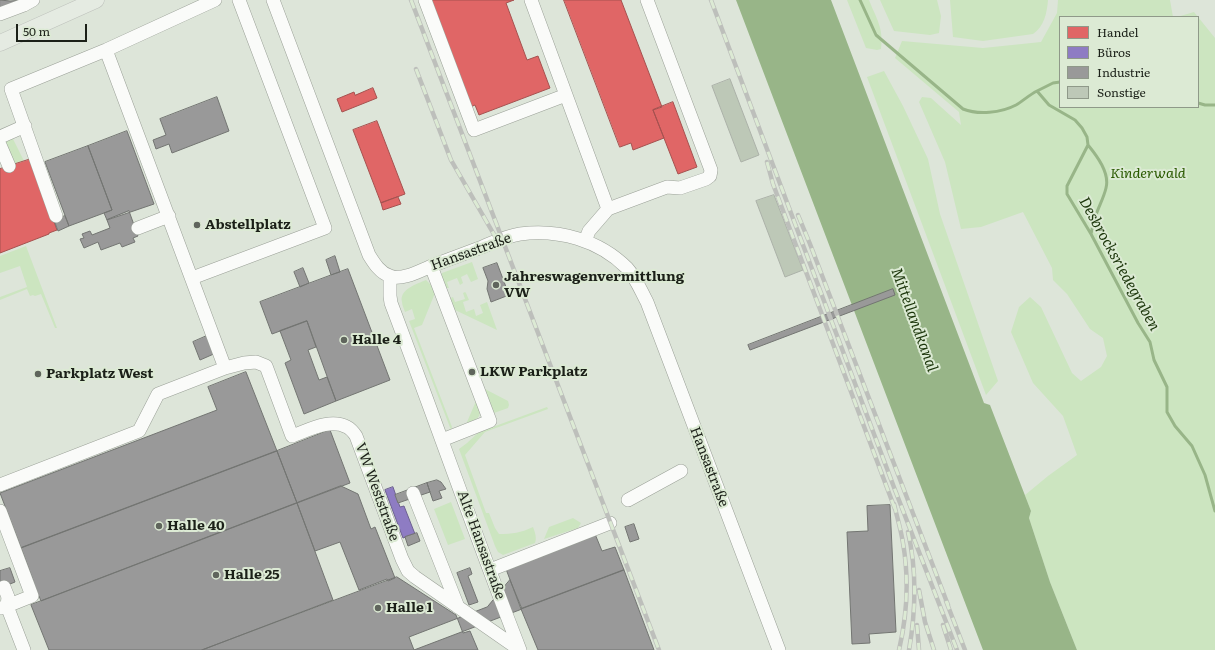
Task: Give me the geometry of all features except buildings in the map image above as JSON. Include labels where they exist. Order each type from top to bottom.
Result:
[{"type":"main road","points":[[0,43],[96,0]]},
{"type":"street","points":[[0,14],[34,0]]},
{"type":"street","points":[[56,216],[11,89],[106,50],[215,0]]},
{"type":"street","points":[[192,278],[325,228],[239,0]]},
{"type":"street","points":[[273,0],[368,255],[377,268],[390,276]]},
{"type":"street","points":[[424,0],[474,130],[566,95]]},
{"type":"street","points":[[531,0],[608,209]]},
{"type":"street","points":[[585,241],[589,231],[608,209],[667,187],[680,188],[706,179],[710,176],[711,170],[647,0]]},
{"type":"street","points":[[106,50],[225,368]]},
{"type":"street","points":[[0,137],[25,126]]},
{"type":"street","points":[[0,145],[9,166]]},
{"type":"street","points":[[138,228],[169,216]]},
{"type":"street","name":"Hansastraße","points":[[390,276],[408,275],[502,239],[519,234],[557,234],[585,241],[597,246],[627,269],[640,290],[655,324],[779,650]]},
{"type":"street","points":[[431,266],[490,421],[442,440]]},
{"type":"street","name":"Alte Hansastraße","points":[[390,276],[391,303],[520,650]]},
{"type":"street","name":"VW Weststraße","points":[[0,485],[139,431],[158,394],[225,368],[244,363],[256,362],[266,366],[292,436],[324,424],[337,424],[349,428],[356,436],[404,564],[408,571],[520,650]]},
{"type":"street","points":[[628,500],[680,471]]},
{"type":"street","points":[[413,493],[458,607]]},
{"type":"street","points":[[0,511],[32,596],[4,607]]},
{"type":"street","points":[[490,570],[610,523]]},
{"type":"street","points":[[4,587],[8,597],[4,607],[24,650]]},
{"type":"green space","points":[[847,0],[869,0],[880,29],[882,42],[881,49],[877,50],[866,48]]},
{"type":"green space","points":[[880,0],[937,0],[941,16],[939,33],[930,35],[894,31]]},
{"type":"green space","points":[[950,0],[1048,0],[1047,10],[1042,24],[1033,34],[983,41],[953,37]]},
{"type":"green space","name":"Kinderwald","points":[[1058,0],[1170,0],[1173,16],[1059,16],[1059,108],[1199,108],[1199,18],[1215,38],[1215,650],[1077,650],[1050,582],[1029,518],[1031,511],[1025,495],[1077,455],[1063,416],[1033,383],[1011,332],[1019,307],[1030,297],[1041,307],[1072,373],[1081,381],[1101,367],[1107,356],[1103,338],[1090,329],[1067,294],[1053,280],[1052,268],[1023,212],[981,227],[961,229],[945,162],[919,102],[922,97],[931,98],[961,125],[959,112],[895,58],[902,41],[983,48],[1041,42],[1057,13]]},
{"type":"green space","points":[[1194,12],[1197,16],[1180,16]]},
{"type":"green space","points":[[884,71],[903,106],[928,159],[940,214],[998,381],[986,395],[867,77]]},
{"type":"green space","points":[[12,137],[24,161],[13,164],[3,140]]},
{"type":"green space","points":[[26,246],[57,328],[55,328],[41,294],[30,296],[27,289],[0,300],[0,297],[27,287],[20,266],[0,273],[0,256]]},
{"type":"green space","points":[[472,262],[478,279],[471,282],[467,274],[461,277],[463,283],[460,285],[457,278],[447,282],[449,288],[445,288],[441,280],[442,273]]},
{"type":"green space","points":[[426,280],[434,288],[435,293],[422,325],[414,328],[452,427],[451,430],[409,321],[415,319],[412,309],[405,312],[402,303],[402,297],[406,290]]},
{"type":"green space","points":[[465,292],[469,300],[463,302],[466,312],[474,309],[476,316],[483,313],[480,305],[487,302],[497,330],[455,310],[451,306],[449,300],[451,298],[453,297],[455,302],[465,299],[463,293]]},
{"type":"green space","points":[[485,389],[508,401],[508,408],[494,413]]},
{"type":"green space","points":[[476,401],[480,413],[478,418],[467,423],[467,422]]},
{"type":"green space","points":[[547,407],[548,409],[485,432],[465,455],[486,513],[489,513],[499,534],[516,533],[533,527],[534,529],[536,537],[535,543],[503,555],[498,552],[495,546],[459,449],[479,432]]},
{"type":"green space","points":[[451,502],[465,539],[448,545],[434,509]]},
{"type":"green space","points":[[573,518],[581,523],[578,528],[544,539],[549,527]]},
{"type":"water","name":"Mittellandkanal","points":[[736,0],[831,0],[984,403],[990,405],[1031,511],[1029,518],[1050,582],[1077,650],[983,650]]},
{"type":"water","points":[[1095,214],[1103,228],[1097,232],[1089,218]]},
{"type":"waterway","name":"Desbrocksriedegraben","points":[[860,0],[876,35],[963,109],[976,112],[1004,110],[1016,105],[1037,91],[1049,105],[1075,120],[1082,128],[1087,137],[1088,145],[1067,186],[1067,194],[1091,234],[1138,323],[1150,342],[1154,360],[1167,387],[1167,412],[1175,426],[1192,446],[1205,475],[1215,511]]},
{"type":"waterway","points":[[1037,91],[1053,83],[1059,82]]},
{"type":"waterway","points":[[1199,103],[1215,105]]},
{"type":"waterway","points":[[1088,145],[1099,159],[1107,182],[1096,215]]},
{"type":"waterway","name":"Desbrocksriedegraben","points":[[1091,234],[1093,225]]},
{"type":"railway","points":[[411,0],[659,650]]},
{"type":"railway","points":[[711,0],[895,490],[957,650]]},
{"type":"railway","points":[[416,69],[451,160],[496,238]]},
{"type":"railway","points":[[767,162],[773,184],[895,509]]},
{"type":"railway","points":[[798,215],[948,605]]},
{"type":"railway","points":[[894,504],[902,538],[906,570],[904,624],[899,650]]},
{"type":"railway","points":[[908,532],[914,576],[913,620],[909,650]]},
{"type":"railway","points":[[919,590],[925,622],[934,650]]},
{"type":"railway","points":[[946,601],[965,650]]},
{"type":"railway","points":[[917,625],[919,650]]},
{"type":"railway","points":[[943,625],[951,650]]},
{"type":"place","name":"Abstellplatz","points":[[197,225]]},
{"type":"place","name":"Jahreswagenvermittlung VW","points":[[496,285]]},
{"type":"place","name":"Halle 4","points":[[344,340]]},
{"type":"place","name":"LKW Parkplatz","points":[[472,372]]},
{"type":"place","name":"Parkplatz West","points":[[38,374]]},
{"type":"place","name":"Halle 40","points":[[159,526]]},
{"type":"place","name":"Halle 25","points":[[216,575]]},
{"type":"place","name":"Halle 1","points":[[378,608]]}]
